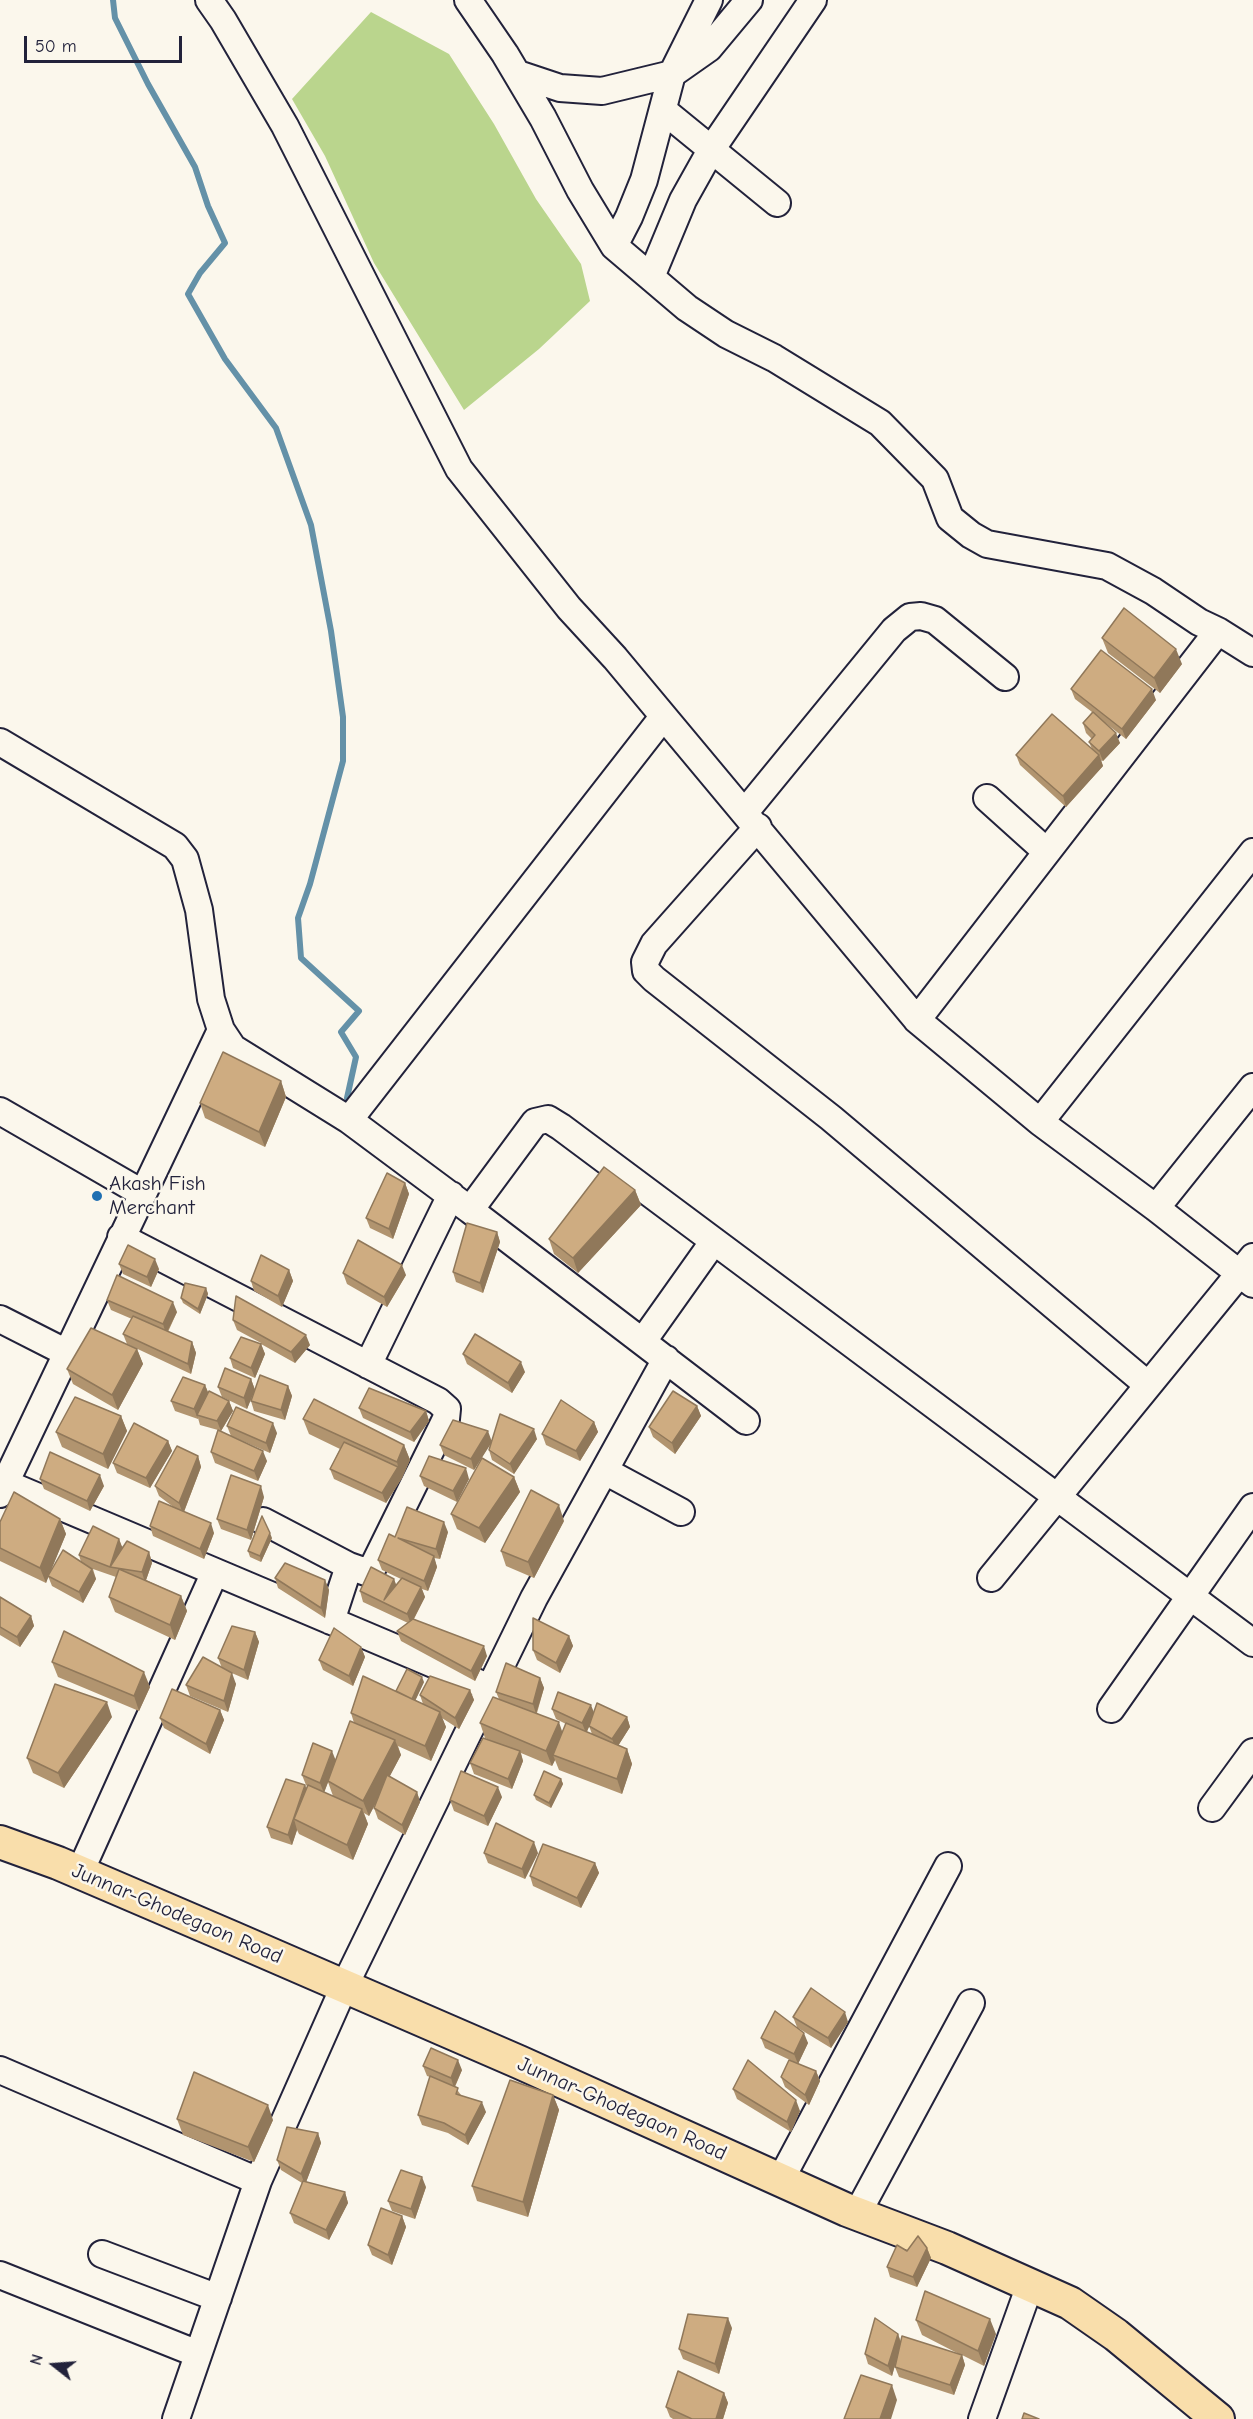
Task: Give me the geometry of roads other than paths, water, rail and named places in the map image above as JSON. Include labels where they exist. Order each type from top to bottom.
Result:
[{"type":"main road","name":"Junnar-Ghodegaon Road","points":[[0,1842],[80,1872],[857,2214],[947,2248],[1070,2303],[1116,2335],[1218,2419]]},
{"type":"street","points":[[209,0],[285,126],[459,469],[569,608],[615,658],[751,819],[917,1020],[1040,1122],[1156,1208],[1249,1271],[1148,1385],[991,1578]]},
{"type":"street","points":[[468,0],[518,74],[580,190],[614,246],[687,308],[726,334],[774,358],[880,423],[935,479],[950,518],[971,535],[987,544],[1107,566],[1153,591],[1199,622],[1253,653]]},
{"type":"street","points":[[614,246],[629,218],[644,180],[672,74],[709,0]]},
{"type":"street","points":[[518,74],[560,88],[602,91],[672,74],[709,48],[749,0]]},
{"type":"street","points":[[651,277],[683,200],[711,150],[813,0]]},
{"type":"street","points":[[663,110],[777,203]]},
{"type":"street","points":[[1005,677],[934,620],[921,616],[910,617],[894,630],[654,944],[645,962],[646,971],[840,1125],[1148,1385]]},
{"type":"street","points":[[917,1020],[1218,631]]},
{"type":"street","points":[[349,1120],[663,717]]},
{"type":"street","points":[[0,742],[175,846],[185,859],[199,910],[211,999],[221,1030],[233,1048],[349,1120],[461,1202],[746,1421]]},
{"type":"street","points":[[987,798],[1047,852]]},
{"type":"street","points":[[1040,1122],[1253,852]]},
{"type":"street","points":[[221,1030],[3,1489],[215,1572],[490,1688]]},
{"type":"street","points":[[1156,1208],[1253,1087]]},
{"type":"street","points":[[0,1111],[142,1193]]},
{"type":"street","points":[[368,1365],[461,1202],[535,1122],[548,1119],[1253,1643]]},
{"type":"street","points":[[122,1237],[438,1401],[447,1409],[446,1419],[372,1569],[366,1572],[349,1566],[263,1521]]},
{"type":"street","points":[[643,1341],[714,1241]]},
{"type":"street","points":[[0,1319],[67,1353]]},
{"type":"street","points":[[176,2419],[258,2181],[344,1987],[534,1598],[666,1359]]},
{"type":"street","points":[[605,1471],[681,1512]]},
{"type":"street","points":[[1111,1709],[1253,1507]]},
{"type":"street","points":[[332,1621],[349,1566]]},
{"type":"street","points":[[80,1872],[215,1572]]},
{"type":"street","points":[[1212,1808],[1253,1752]]},
{"type":"street","points":[[781,2179],[948,1866]]},
{"type":"street","points":[[857,2214],[971,2002]]},
{"type":"street","points":[[0,2070],[258,2181]]},
{"type":"street","points":[[102,2254],[218,2298]]},
{"type":"street","points":[[0,2275],[198,2354]]},
{"type":"street","points":[[982,2419],[1030,2285]]},
{"type":"waterway","points":[[113,0],[115,18],[148,84],[195,167],[208,206],[225,243],[200,273],[188,294],[225,359],[276,428],[311,525],[331,631],[343,717],[343,761],[310,884],[298,918],[301,958],[359,1011],[341,1032],[356,1057],[347,1098]]},
{"type":"place","name":"Akash Fish Merchant","points":[[97,1196]]}]
